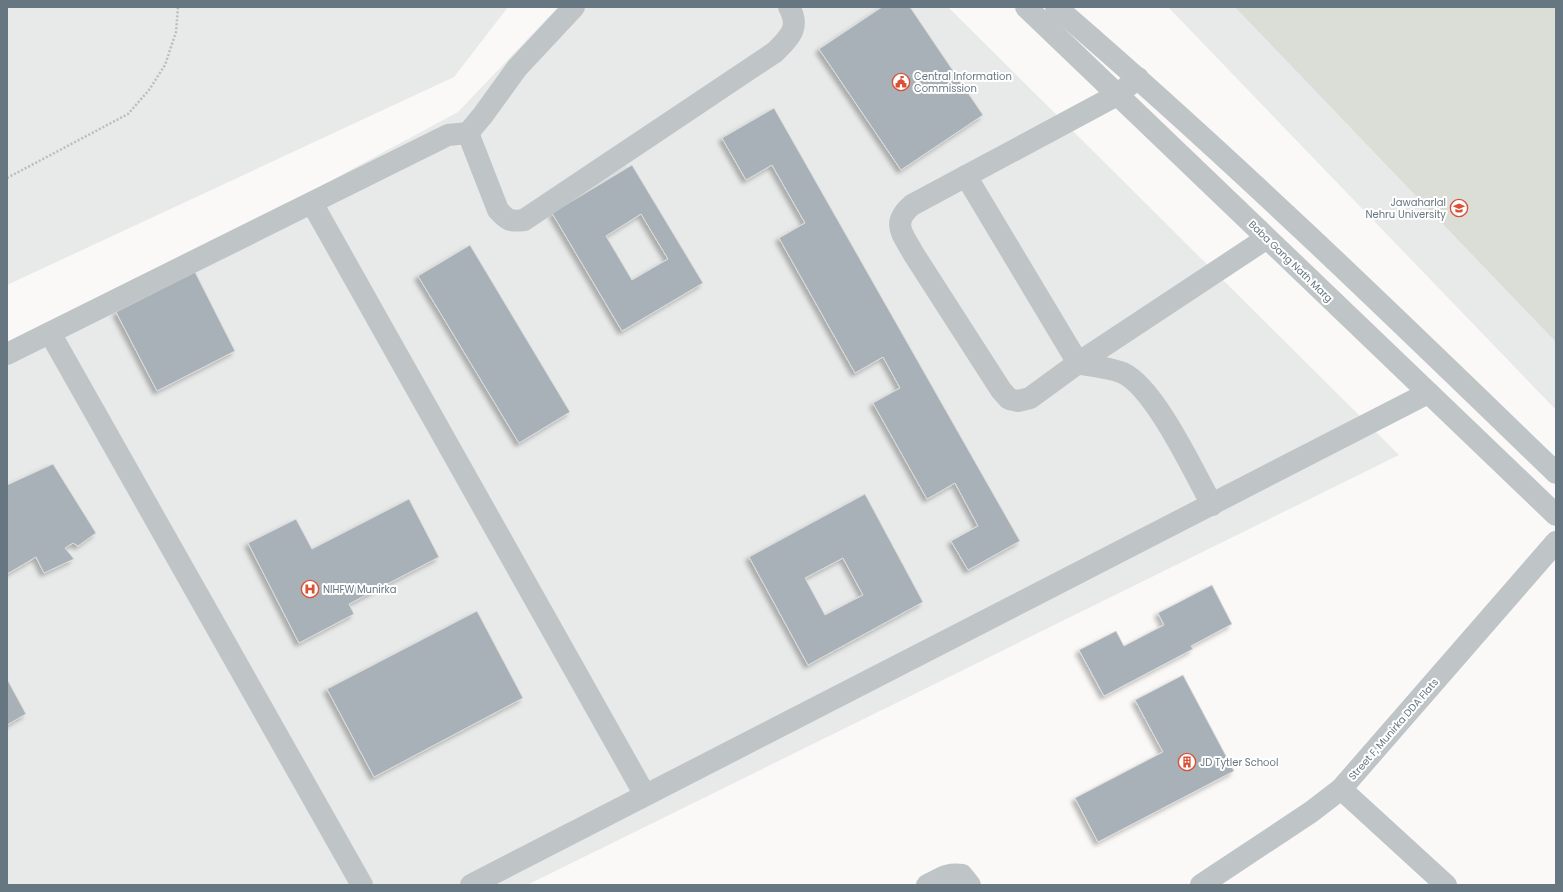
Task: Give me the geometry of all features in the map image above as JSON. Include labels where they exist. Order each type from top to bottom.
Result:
[{"type":"street","points":[[7,354],[448,135],[468,133],[517,68],[574,7]]},
{"type":"street","points":[[468,133],[498,210],[506,218],[514,222],[524,220],[775,52],[790,37],[795,26],[792,12],[789,7]]},
{"type":"street","name":"Baba Gang Nath Marg","points":[[1026,7],[1556,515]]},
{"type":"street","points":[[1056,7],[1138,78],[1416,338],[1556,473]]},
{"type":"street","points":[[1138,78],[1117,95],[912,204],[905,211],[900,220],[901,230],[913,253],[1001,390],[1009,399],[1018,401],[1030,398],[1078,363],[1267,238]]},
{"type":"street","points":[[966,176],[1078,363],[1122,373],[1136,382],[1149,396],[1177,439],[1212,504]]},
{"type":"street","points":[[312,203],[645,796]]},
{"type":"street","points":[[50,333],[362,885]]},
{"type":"street","points":[[471,885],[1428,393]]},
{"type":"street","name":"Street F, Munirka DDA Flats","points":[[1201,885],[1311,812],[1340,789],[1556,542]]},
{"type":"street","points":[[1340,789],[1446,885]]},
{"type":"street","points":[[927,885],[944,876],[952,874],[962,875],[970,885]]},
{"type":"path","points":[[7,178],[128,114],[149,90],[165,64],[176,32],[178,7]]},
{"type":"shaded area","points":[[7,7],[508,7],[454,77],[7,285]]},
{"type":"shaded area","points":[[558,7],[948,7],[1399,455],[527,885],[7,885],[7,361],[354,168],[458,112]]},
{"type":"shaded area","name":"Jawaharlal Nehru University","points":[[1168,7],[1556,7],[1556,410]]},
{"type":"shaded area","name":"Jawaharlal Nehru University","points":[[1235,7],[1556,7],[1556,342]]},
{"type":"building","name":"Central Information Commission","points":[[882,7],[910,7],[983,115],[901,170],[819,49]]},
{"type":"building","points":[[774,108],[1020,541],[968,570],[951,541],[978,526],[955,483],[927,499],[873,403],[900,388],[883,357],[855,373],[779,238],[805,223],[772,165],[746,180],[722,138]]},
{"type":"building","points":[[632,165],[703,283],[622,331],[552,213]],"holes":[[[641,214],[668,259],[632,280],[606,236]]]},
{"type":"building","points":[[470,245],[570,412],[519,443],[418,276]]},
{"type":"building","points":[[195,272],[235,351],[157,391],[116,312]]},
{"type":"building","points":[[53,464],[96,533],[78,546],[73,543],[65,548],[74,559],[44,573],[36,557],[7,574],[7,485]]},
{"type":"building","points":[[865,494],[923,602],[808,665],[749,557]],"holes":[[[843,558],[863,595],[825,615],[805,578]]]},
{"type":"building","points":[[409,499],[439,557],[349,604],[354,614],[299,643],[248,543],[296,519],[312,549]]},
{"type":"building","points":[[1212,585],[1232,624],[1191,646],[1193,649],[1104,696],[1079,650],[1116,631],[1124,646],[1164,625],[1158,613]]},
{"type":"building","points":[[477,611],[523,698],[374,777],[327,689]]},
{"type":"building","name":"JD Tytler School","points":[[1183,675],[1234,771],[1098,842],[1075,798],[1163,752],[1135,700]]},
{"type":"building","points":[[7,679],[26,714],[7,725]]},
{"type":"place","name":"Central Information Commission","points":[[901,82]]},
{"type":"place","name":"Jawaharlal Nehru University","points":[[1459,208]]},
{"type":"place","name":"NIHFW Munirka","points":[[310,589]]},
{"type":"place","name":"JD Tytler School","points":[[1187,762]]}]
